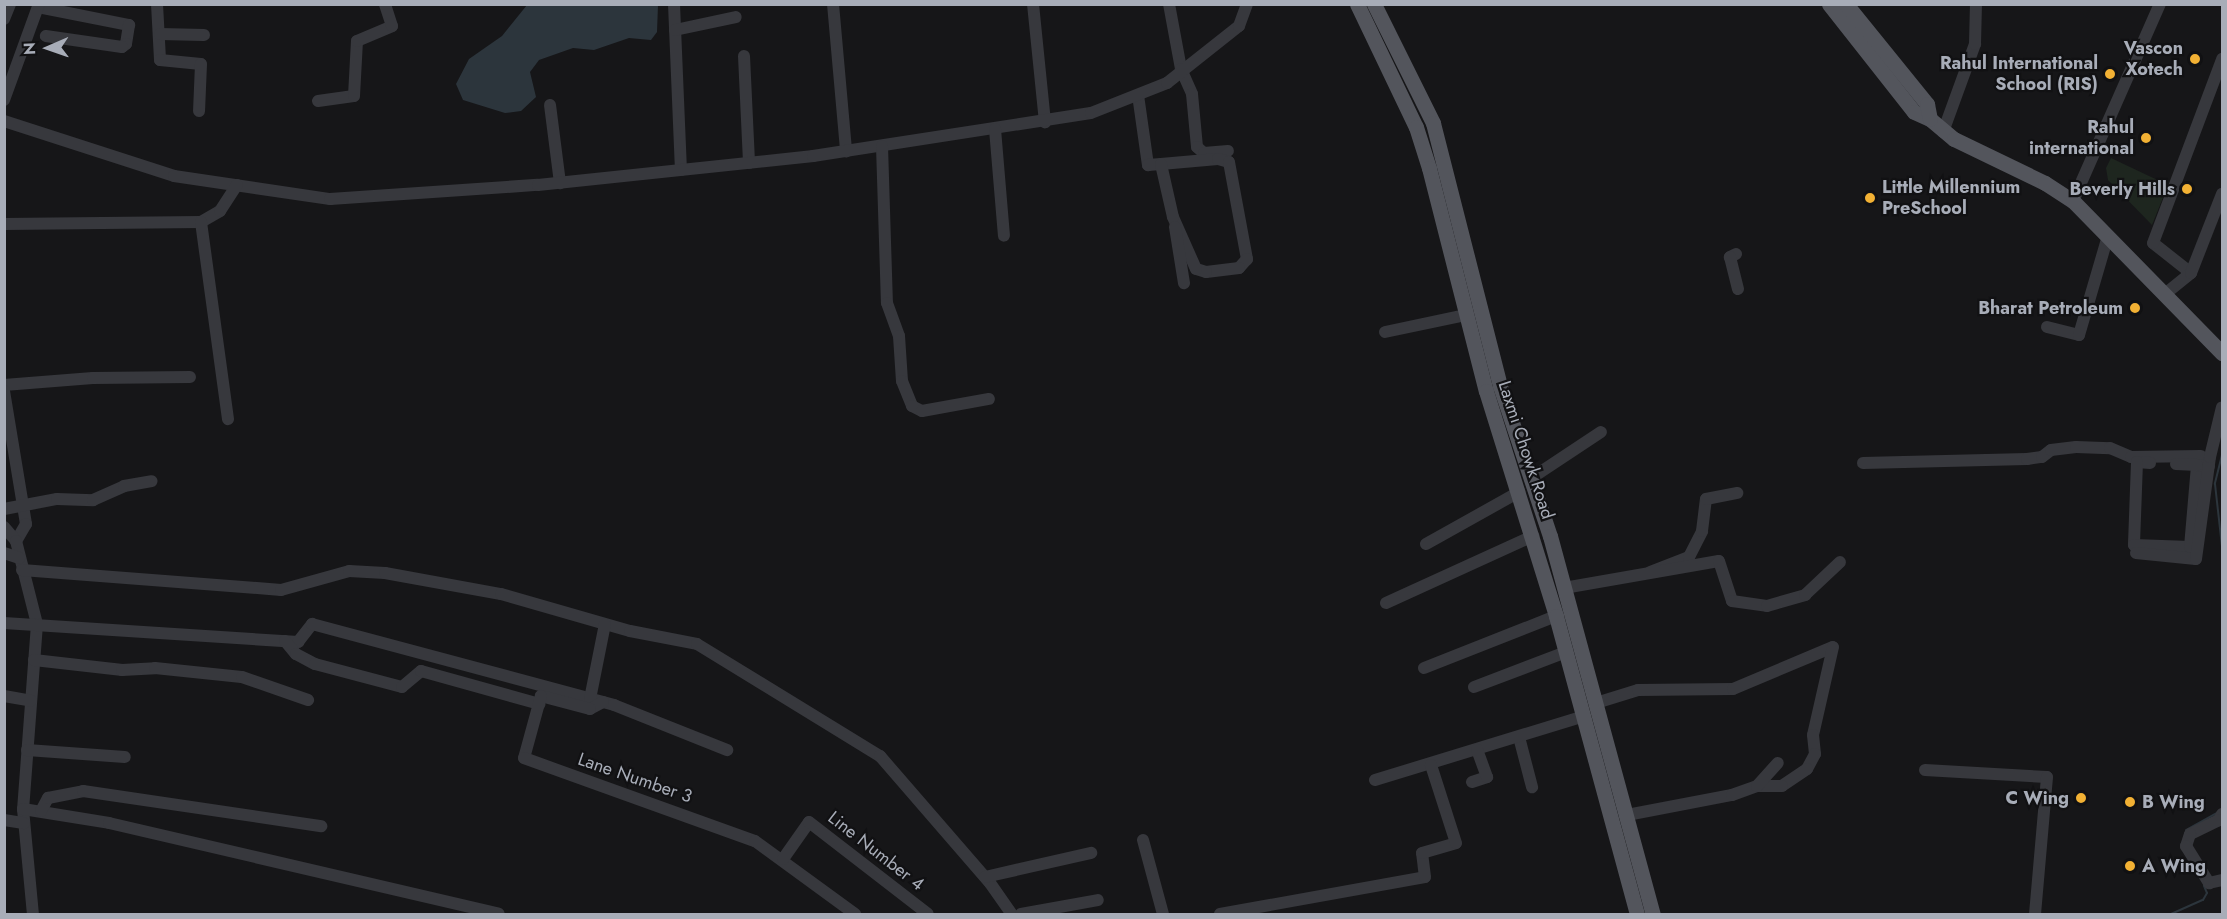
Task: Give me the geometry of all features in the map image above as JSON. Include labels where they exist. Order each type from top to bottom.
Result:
[{"type":"main road","name":"Laxmi Chowk Road","points":[[1357,4],[1416,127],[1466,315],[1533,536],[1584,716],[1646,914]]},
{"type":"main road","name":"Laxmi Chowk Road","points":[[1374,4],[1433,123],[1500,386],[1538,499],[1628,815],[1646,914]]},
{"type":"main road","points":[[1828,4],[1914,112],[1930,119],[1943,132],[2073,201],[2223,353]]},
{"type":"main road","points":[[1846,4],[1927,104],[1930,119]]},
{"type":"main road","points":[[1521,498],[1538,499]]},
{"type":"main road","points":[[1584,716],[1598,708]]},
{"type":"street","points":[[4,19],[10,4]]},
{"type":"street","points":[[157,4],[160,34],[155,59],[201,64],[199,111]]},
{"type":"street","points":[[318,101],[354,96],[357,41],[392,26],[385,4]]},
{"type":"street","points":[[674,4],[681,170]]},
{"type":"street","points":[[833,4],[846,151]]},
{"type":"street","points":[[1033,4],[1045,122]]},
{"type":"street","points":[[1169,4],[1181,69],[1192,94],[1199,151],[1228,152]]},
{"type":"street","points":[[4,121],[174,176],[330,199],[560,183],[846,151],[1045,122],[1091,113],[1167,83],[1181,69],[1239,26],[1247,4]]},
{"type":"street","points":[[1943,132],[1974,44],[1976,4]]},
{"type":"street","points":[[2073,201],[2160,4]]},
{"type":"street","points":[[4,100],[39,6],[129,25],[126,44],[122,47],[46,36]]},
{"type":"street","points":[[675,30],[736,17]]},
{"type":"street","points":[[160,34],[204,35]]},
{"type":"street","points":[[744,56],[749,163]]},
{"type":"street","points":[[2192,273],[2153,243],[2223,59]]},
{"type":"street","points":[[1138,95],[1148,165],[1218,159],[1229,162],[1247,259],[1239,268],[1206,272],[1196,269],[1173,217]]},
{"type":"street","points":[[550,105],[560,183]]},
{"type":"street","points":[[995,129],[1004,236]]},
{"type":"street","points":[[882,146],[887,303],[899,336],[902,381],[912,406],[922,411],[990,399]]},
{"type":"street","points":[[1161,164],[1184,283]]},
{"type":"street","points":[[4,224],[201,222],[220,211],[237,185]]},
{"type":"street","points":[[2165,294],[2192,273],[2223,194]]},
{"type":"street","points":[[201,222],[228,419]]},
{"type":"street","points":[[2047,327],[2079,335],[2108,236]]},
{"type":"street","points":[[1736,254],[1730,257],[1738,289]]},
{"type":"street","points":[[1385,332],[1466,315]]},
{"type":"street","points":[[4,385],[93,378],[190,377]]},
{"type":"street","points":[[4,391],[26,524],[16,541]]},
{"type":"street","points":[[2202,463],[2138,462],[2134,545],[2190,547],[2202,463],[2223,407]]},
{"type":"street","points":[[1530,479],[1601,432]]},
{"type":"street","points":[[1863,463],[2027,459],[2042,457],[2051,450],[2076,447],[2110,448],[2132,457],[2202,463]]},
{"type":"street","points":[[2136,553],[2196,559],[2202,463]]},
{"type":"street","points":[[4,509],[57,499],[93,500],[124,486],[152,481]]},
{"type":"street","points":[[1564,588],[1650,572],[1689,556],[1702,531],[1706,499],[1737,493]]},
{"type":"street","points":[[1426,544],[1521,498]]},
{"type":"street","points":[[4,527],[16,541],[37,624],[23,809],[33,915]]},
{"type":"street","points":[[1386,603],[1533,536]]},
{"type":"street","points":[[4,553],[21,564],[281,590],[349,571],[385,573],[501,594],[605,624],[697,644],[880,756],[986,877],[1012,915]]},
{"type":"street","points":[[1650,572],[1661,573],[1719,561],[1732,601],[1767,606],[1805,595],[1840,562]]},
{"type":"street","points":[[1424,668],[1556,616]]},
{"type":"street","points":[[4,623],[298,642],[312,624],[603,702],[727,750]]},
{"type":"street","points":[[590,699],[605,624]]},
{"type":"street","points":[[285,641],[296,654],[315,664],[402,687],[421,671],[539,704],[541,696],[590,709],[603,702]]},
{"type":"street","points":[[1598,708],[1638,690],[1734,689],[1833,647],[1813,735],[1815,754],[1807,768],[1782,786],[1757,786],[1732,795],[1628,815]]},
{"type":"street","points":[[1474,687],[1566,652]]},
{"type":"street","points":[[34,660],[122,670],[155,668],[232,675],[308,700]]},
{"type":"street","points":[[4,696],[31,701]]},
{"type":"street","name":"Lane Number 3","points":[[539,704],[524,758],[755,841],[783,859]]},
{"type":"street","points":[[1376,780],[1431,765],[1584,716]]},
{"type":"street","points":[[1519,737],[1532,787]]},
{"type":"street","points":[[27,750],[124,757]]},
{"type":"street","points":[[1472,782],[1487,777],[1477,750]]},
{"type":"street","points":[[1757,786],[1779,763]]},
{"type":"street","points":[[1220,915],[1425,877],[1422,853],[1456,843],[1431,765]]},
{"type":"street","points":[[1925,770],[2048,777],[2035,915]]},
{"type":"street","points":[[41,811],[48,798],[83,791],[321,826]]},
{"type":"street","points":[[23,809],[109,823],[500,915]]},
{"type":"street","points":[[2223,814],[2190,834],[2186,846],[2209,883],[2223,880]]},
{"type":"street","points":[[4,820],[24,823]]},
{"type":"street","name":"Line Number 4","points":[[783,859],[809,822],[928,915]]},
{"type":"street","points":[[1143,840],[1163,915]]},
{"type":"street","points":[[986,877],[1091,853]]},
{"type":"street","points":[[783,859],[855,915]]},
{"type":"street","points":[[1021,915],[1098,900]]},
{"type":"shaded area","points":[[527,5],[658,5],[657,32],[651,40],[629,38],[594,50],[573,48],[539,60],[530,72],[536,97],[521,111],[505,113],[463,100],[456,84],[469,59],[502,36]]},
{"type":"shaded area","points":[[2111,158],[2168,185],[2152,225],[2108,180],[2106,168]]},
{"type":"waterway","points":[[2222,455],[2215,484],[2222,546]]},
{"type":"waterway","points":[[2186,830],[2217,813]]},
{"type":"waterway","points":[[2171,914],[2203,900],[2207,893],[2204,886]]},
{"type":"place","name":"Vascon Xotech","points":[[2195,59]]},
{"type":"place","name":"Rahul International School (RIS)","points":[[2110,74]]},
{"type":"place","name":"Rahul international","points":[[2146,138]]},
{"type":"place","name":"Beverly Hills","points":[[2187,189]]},
{"type":"place","name":"Little Millennium PreSchool","points":[[1870,198]]},
{"type":"place","name":"Bharat Petroleum","points":[[2135,308]]},
{"type":"place","name":"C Wing","points":[[2081,798]]},
{"type":"place","name":"B Wing","points":[[2130,802]]},
{"type":"place","name":"A Wing","points":[[2130,866]]}]
